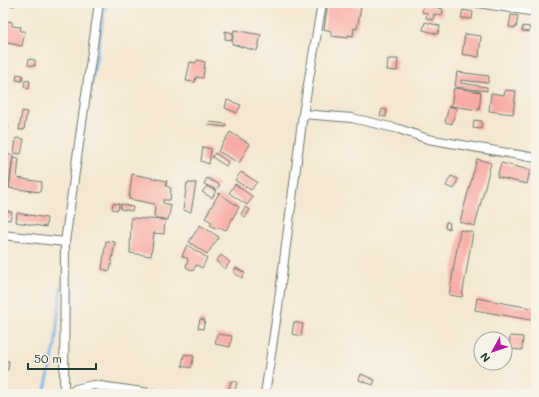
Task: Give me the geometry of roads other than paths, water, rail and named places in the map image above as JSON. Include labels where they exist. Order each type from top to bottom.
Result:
[{"type":"street","points":[[64,394],[65,242],[99,3]]},
{"type":"street","points":[[265,394],[303,114],[322,3]]},
{"type":"street","points":[[478,3],[536,12]]},
{"type":"street","points":[[303,114],[352,118],[399,129],[428,139],[536,158]]},
{"type":"street","points":[[3,235],[65,242]]},
{"type":"street","points":[[69,394],[76,389],[93,385],[157,394]]},
{"type":"waterway","points":[[89,99],[106,3]]},
{"type":"waterway","points":[[44,394],[55,347],[61,286]]}]
